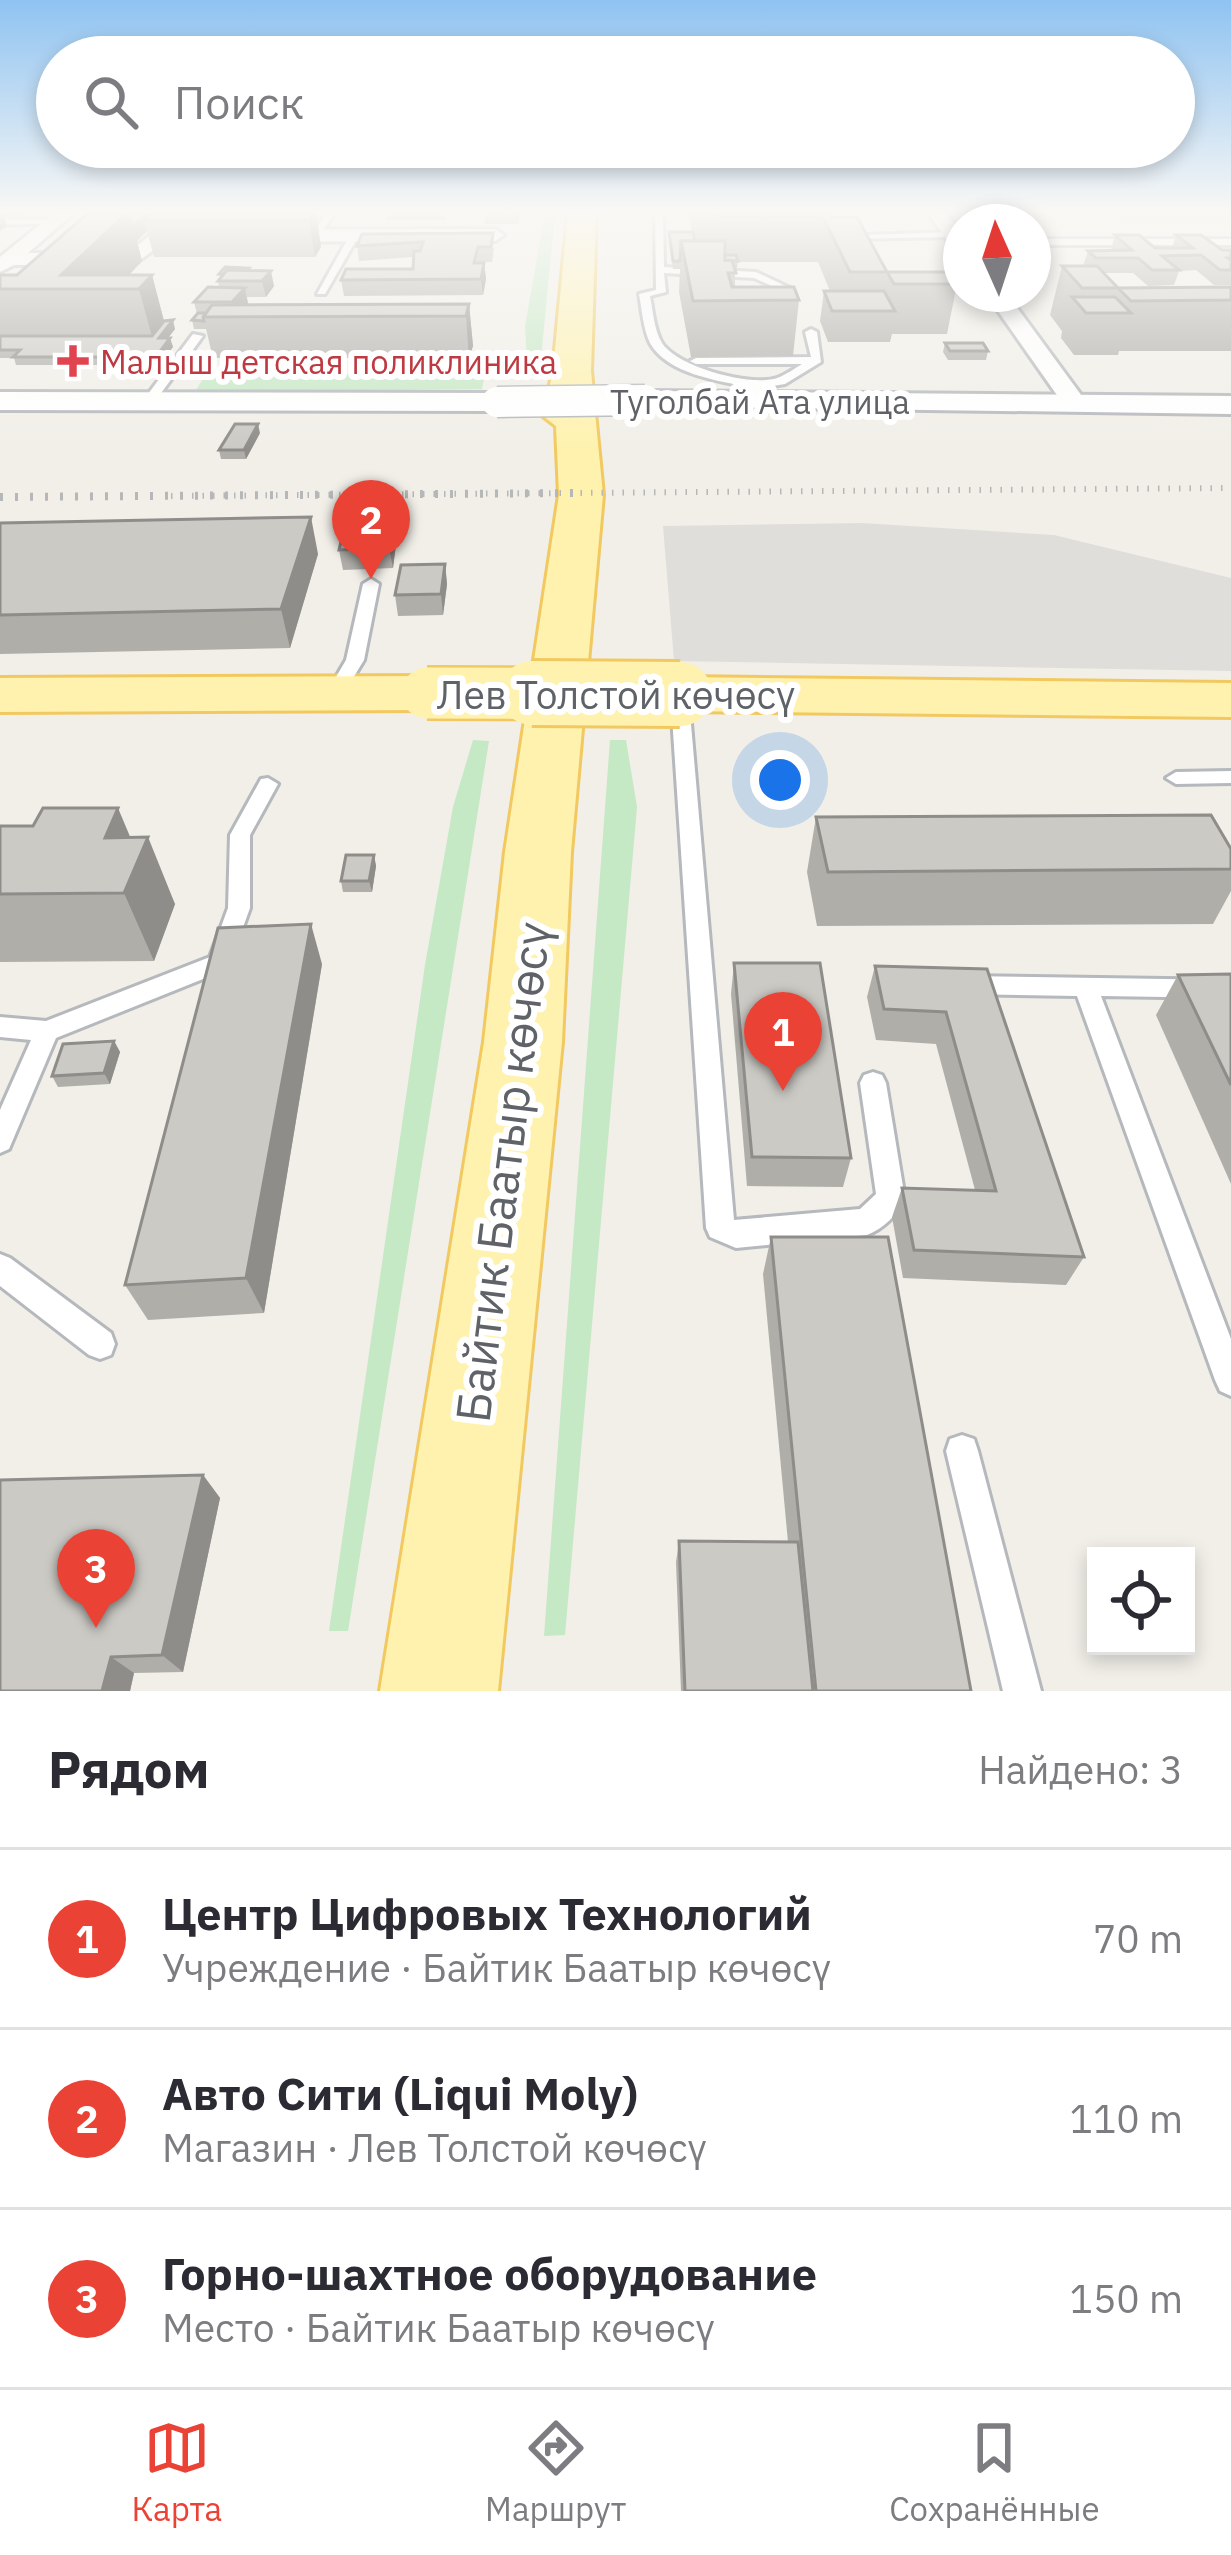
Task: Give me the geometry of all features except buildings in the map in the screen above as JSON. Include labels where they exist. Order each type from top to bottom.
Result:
[{"type":"main road","name":"Байтик Баатыр көчөсү","points":[[439,1691],[523,1042],[560,652],[581,494],[572,371],[577,292]]},
{"type":"main road","name":"Лев Толстой көчөсү","points":[[0,695],[680,694],[1231,700]]},
{"type":"street","points":[[1009,312],[1075,403]]},
{"type":"street","name":"Туголбай Ата улица","points":[[0,401],[497,402],[756,393],[1231,405]]},
{"type":"lane","points":[[661,292],[644,294],[655,341],[671,361],[756,393],[818,361]]},
{"type":"lane","points":[[811,332],[818,361]]},
{"type":"lane","points":[[148,401],[196,336]]},
{"type":"lane","points":[[671,361],[818,361]]},
{"type":"lane","points":[[335,694],[355,660],[371,584]]},
{"type":"lane","points":[[680,694],[720,1228],[736,1235],[866,1222],[891,1199],[873,1083]]},
{"type":"lane","points":[[1176,778],[1231,777]]},
{"type":"lane","points":[[0,1027],[47,1031],[220,963],[238,908],[240,835],[268,784]]},
{"type":"lane","points":[[935,984],[1231,989]]},
{"type":"lane","points":[[1086,988],[1231,1381]]},
{"type":"lane","points":[[0,1141],[47,1031]]},
{"type":"lane","points":[[0,1268],[100,1344]]},
{"type":"lane","points":[[962,1451],[1022,1691]]},
{"type":"shaded area","points":[[862,523],[1054,535],[1231,578],[1231,671],[674,661],[663,526]]},
{"type":"green space","points":[[531,292],[547,292],[539,379],[528,379],[525,326]]},
{"type":"green space","points":[[485,373],[482,389],[195,392],[205,375]]},
{"type":"green space","points":[[473,740],[489,741],[348,1631],[329,1631],[425,965],[453,807]]},
{"type":"green space","points":[[610,740],[626,740],[637,807],[565,1635],[544,1636]]},
{"type":"railway","points":[[431,494],[1231,488]]},
{"type":"railway","points":[[431,494],[582,493]]},
{"type":"railway","points":[[0,497],[431,494]]},
{"type":"railway","points":[[171,496],[431,494]]},
{"type":"place","name":"Малыш детская поликлиника","points":[[73,361]]},
{"type":"place","name":"Авто Сити (Liqui Moly)","points":[[371,579]]},
{"type":"place","name":"Центр Цифровых Технологий","points":[[783,1091]]},
{"type":"place","name":"Горно-шахтное оборудование","points":[[96,1628]]}]
